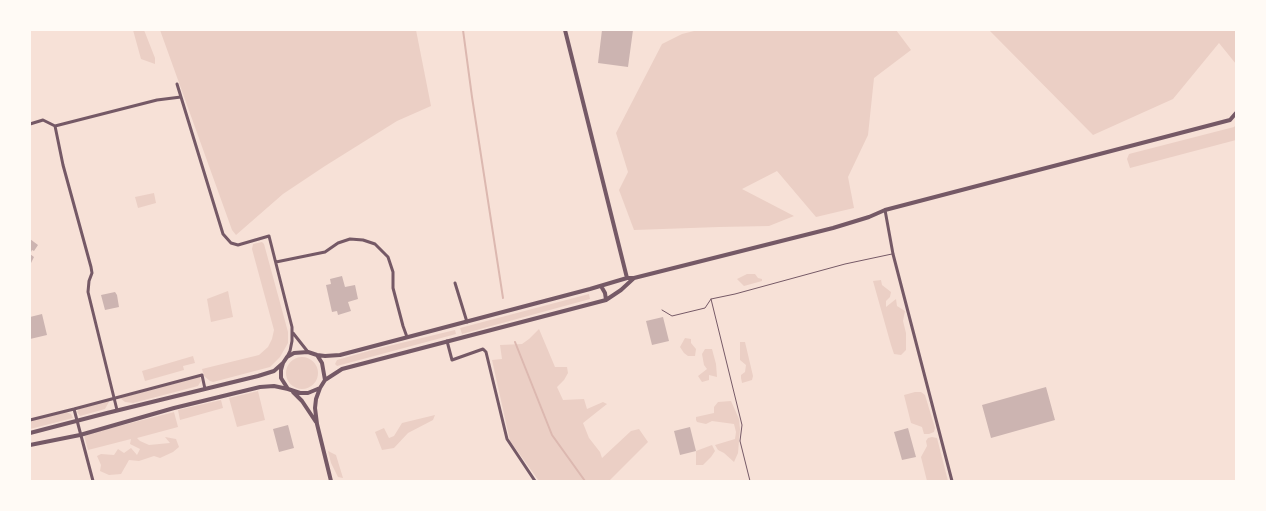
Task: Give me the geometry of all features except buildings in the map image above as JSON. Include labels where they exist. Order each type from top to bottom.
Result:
[{"type":"street","points":[[565,30],[627,278]]},
{"type":"street","points":[[30,433],[274,371],[283,363],[290,351],[292,332],[269,236],[238,245],[230,243],[223,234],[177,84]]},
{"type":"street","points":[[30,124],[43,120],[55,126],[158,100],[181,97]]},
{"type":"street","points":[[287,357],[294,353],[308,352],[325,356],[340,355],[627,278],[634,278],[833,228],[869,218],[885,210],[1230,120],[1236,113]]},
{"type":"street","points":[[55,126],[91,267],[92,273],[88,292],[117,410]]},
{"type":"street","points":[[885,210],[893,254],[952,481]]},
{"type":"street","points":[[276,262],[325,252],[338,243],[350,239],[363,240],[375,244],[388,257],[393,272],[393,288],[407,337]]},
{"type":"street","points":[[331,481],[315,408],[316,399],[325,380],[342,369],[606,300],[634,278]]},
{"type":"street","points":[[455,283],[467,322]]},
{"type":"street","points":[[601,286],[606,300]]},
{"type":"street","points":[[292,332],[308,352]]},
{"type":"street","points":[[447,341],[452,360],[483,349],[486,352],[507,439],[535,481]]},
{"type":"street","points":[[317,355],[322,364],[325,380]]},
{"type":"street","points":[[283,363],[281,378],[302,401],[317,424]]},
{"type":"street","points":[[30,420],[202,374],[205,389]]},
{"type":"street","points":[[258,376],[260,387]]},
{"type":"street","points":[[30,445],[80,435],[174,408],[260,387],[274,386],[300,393],[308,393],[320,388]]},
{"type":"street","points":[[74,409],[93,481]]},
{"type":"lane","points":[[662,310],[672,316],[705,308],[711,299],[846,264],[893,254]]},
{"type":"lane","points":[[711,299],[742,425],[740,441],[750,481]]},
{"type":"shaded area","points":[[133,30],[144,30],[155,58],[155,64],[141,59]]},
{"type":"shaded area","points":[[160,30],[416,30],[431,106],[397,121],[325,166],[283,194],[236,235],[232,230]]},
{"type":"shaded area","points":[[698,30],[896,30],[911,50],[874,78],[868,135],[848,177],[854,208],[816,217],[777,171],[742,189],[794,216],[769,226],[634,230],[619,190],[628,172],[616,133],[662,44],[682,34]]},
{"type":"shaded area","points":[[989,30],[1236,30],[1236,64],[1219,43],[1173,99],[1093,135]]},
{"type":"shaded area","points":[[1236,125],[1236,140],[1130,168],[1127,159],[1129,154]]},
{"type":"shaded area","points":[[154,193],[156,203],[138,208],[135,197]]},
{"type":"shaded area","points":[[262,242],[288,332],[288,343],[280,357],[270,367],[213,382],[210,381],[204,376],[202,369],[259,355],[268,347],[272,339],[274,330],[252,249],[253,244]]},
{"type":"shaded area","points":[[747,274],[755,274],[762,281],[744,286],[737,279]]},
{"type":"shaded area","points":[[881,280],[882,285],[891,292],[890,297],[886,301],[886,307],[896,299],[897,306],[905,311],[903,321],[906,333],[906,350],[901,355],[894,354],[873,281]]},
{"type":"shaded area","points":[[228,291],[233,317],[211,322],[207,299]]},
{"type":"shaded area","points":[[589,294],[590,299],[462,334],[460,328]]},
{"type":"shaded area","points":[[539,329],[555,367],[567,367],[568,373],[557,387],[563,400],[584,399],[587,409],[603,402],[607,404],[583,423],[589,438],[600,452],[602,458],[631,431],[639,429],[648,442],[609,481],[539,481],[510,441],[492,360],[502,359],[500,345],[522,344]]},
{"type":"shaded area","points":[[455,330],[456,334],[337,366],[335,364],[337,360],[372,350]]},
{"type":"shaded area","points":[[685,338],[691,339],[691,343],[696,349],[695,356],[688,356],[680,347]]},
{"type":"shaded area","points":[[740,342],[745,342],[753,376],[752,380],[742,383],[741,375],[745,372],[746,365],[740,360]]},
{"type":"shaded area","points":[[705,349],[712,349],[717,377],[709,375],[709,380],[702,382],[698,376],[707,369],[704,365],[702,354]]},
{"type":"shaded area","points":[[193,356],[195,363],[183,366],[184,370],[145,381],[142,371]]},
{"type":"shaded area","points":[[302,357],[313,362],[318,373],[313,384],[302,389],[291,384],[286,373],[291,362]]},
{"type":"shaded area","points":[[200,377],[201,381],[198,386],[133,403],[125,402],[120,398]]},
{"type":"shaded area","points":[[258,391],[265,420],[237,427],[229,398]]},
{"type":"shaded area","points":[[921,392],[925,395],[935,428],[934,432],[924,434],[922,427],[911,423],[904,395]]},
{"type":"shaded area","points":[[110,400],[105,409],[80,416],[77,412],[79,409]]},
{"type":"shaded area","points":[[221,400],[223,408],[180,420],[178,410]]},
{"type":"shaded area","points":[[731,401],[739,419],[740,429],[738,453],[734,462],[718,450],[715,445],[735,439],[734,424],[712,421],[706,424],[696,420],[696,417],[714,413],[714,407],[718,402]]},
{"type":"shaded area","points":[[66,412],[71,414],[73,418],[30,429],[30,421]]},
{"type":"shaded area","points":[[174,412],[178,427],[137,438],[149,445],[170,443],[165,437],[176,439],[179,447],[173,452],[160,458],[154,456],[139,461],[129,460],[121,474],[109,475],[100,471],[101,465],[97,456],[101,454],[114,455],[118,449],[124,453],[131,448],[137,455],[140,449],[130,444],[131,439],[88,450],[84,435]]},
{"type":"shaded area","points":[[435,415],[433,420],[408,433],[394,448],[382,450],[375,432],[384,428],[389,438],[394,436],[402,423]]},
{"type":"shaded area","points":[[932,437],[937,438],[948,481],[927,481],[921,457],[927,446],[926,441]]},
{"type":"shaded area","points":[[712,445],[715,451],[711,457],[703,465],[696,465],[696,451]]},
{"type":"shaded area","points":[[328,451],[336,455],[343,478],[338,477],[331,463]]},
{"type":"waterway","points":[[463,30],[503,298]]},
{"type":"waterway","points":[[515,342],[552,435],[585,481]]}]
